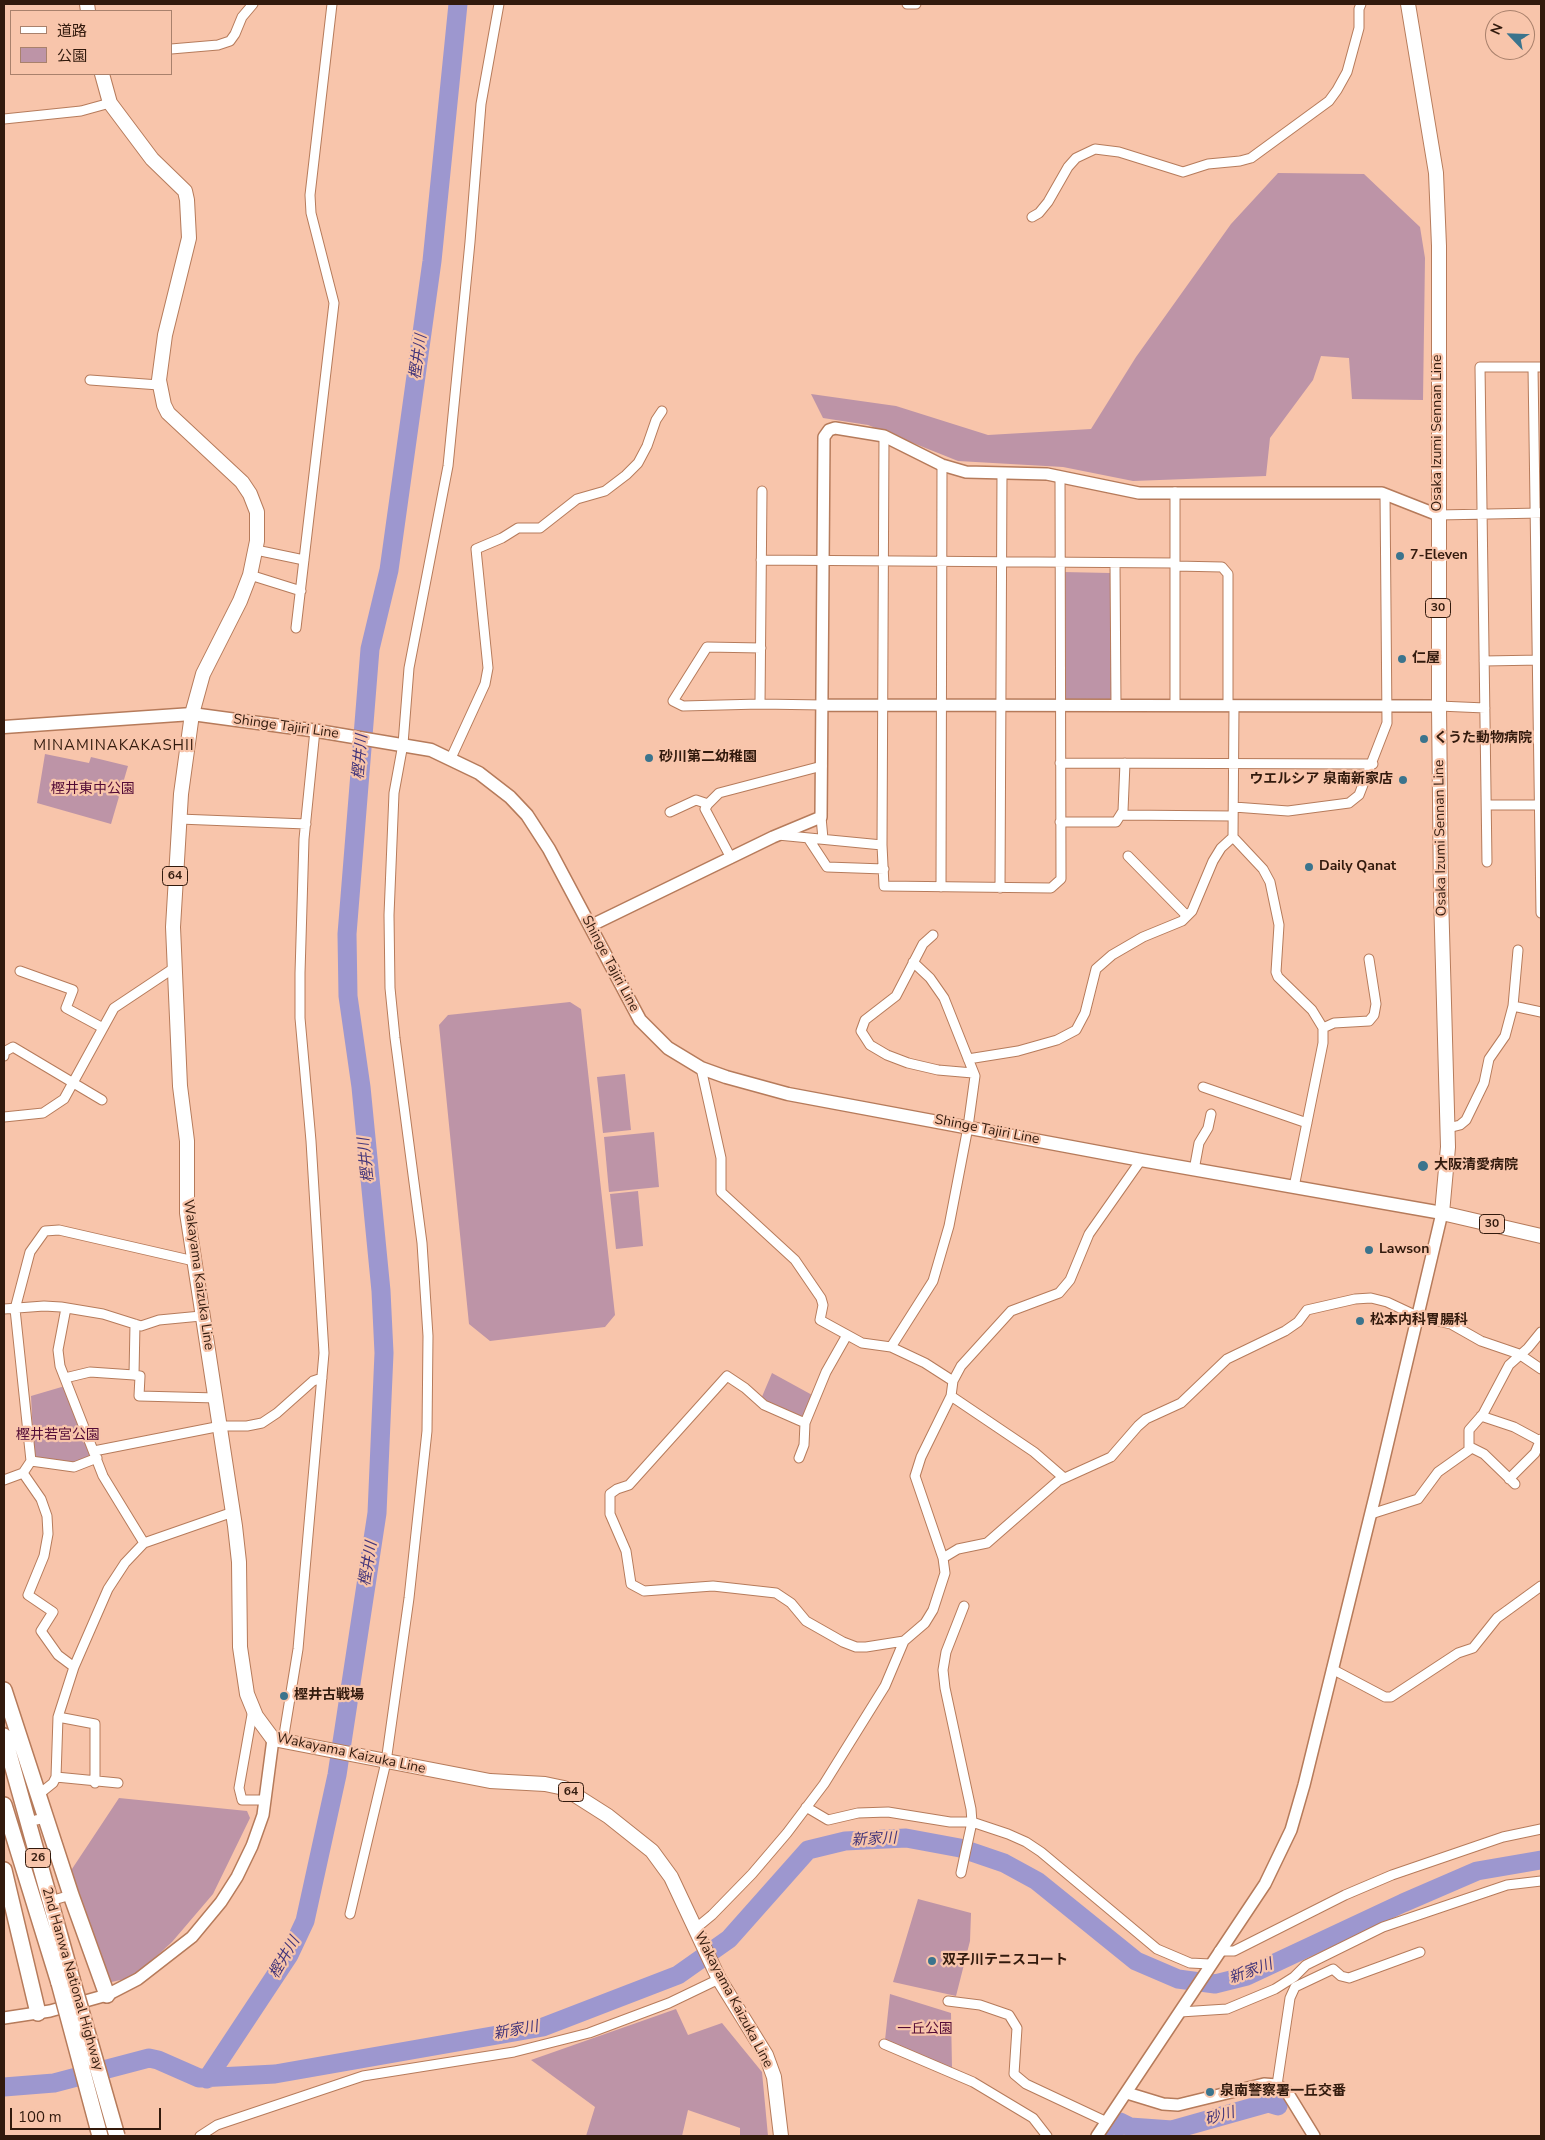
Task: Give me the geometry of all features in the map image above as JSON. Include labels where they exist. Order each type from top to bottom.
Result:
[{"type":"highway","points":[[4,1690],[38,1795],[40,1819],[64,1897],[106,1995]]},
{"type":"highway","name":"2nd Hanwa National Highway","points":[[4,1736],[66,1981],[100,2136]]},
{"type":"highway","name":"2nd Hanwa National Highway","points":[[4,1805],[66,1981],[117,2136]]},
{"type":"highway","points":[[4,1870],[20,1909],[38,2013]]},
{"type":"main road","name":"Osaka Izumi Sennan Line","points":[[1408,4],[1436,173],[1439,246],[1439,706],[1441,895],[1448,1128],[1447,1172],[1442,1213]]},
{"type":"main road","name":"Wakayama Kaizuka Line","points":[[102,75],[110,103],[152,159],[185,191],[187,200],[189,238],[165,335],[160,385],[164,405],[168,413],[242,482],[250,494],[257,512],[256,550],[250,576],[240,601],[203,674],[192,714],[178,819],[173,927],[180,1086],[187,1141],[187,1213],[201,1316],[217,1398],[233,1512],[239,1562],[240,1647],[247,1694],[253,1709],[278,1740],[490,1781],[538,1784],[564,1788],[608,1816],[652,1851],[671,1877],[717,1975],[766,2055],[774,2077],[781,2136]]},
{"type":"main road","name":"Shinge Tajiri Line","points":[[4,727],[192,714],[317,730],[431,750],[451,758],[495,783],[527,815],[549,848],[640,1020],[668,1048],[701,1068],[788,1094],[1194,1170],[1442,1213]]},
{"type":"main road","name":"30","points":[[1442,1213],[1541,1236]]},
{"type":"street","points":[[172,49],[218,45],[230,41],[242,17],[253,4]]},
{"type":"street","points":[[296,628],[334,303],[311,213],[310,195],[332,4]]},
{"type":"street","points":[[350,1914],[383,1761],[409,1598],[424,1451],[428,1355],[422,1243],[390,988],[394,793],[409,668],[448,466],[481,104],[499,4]]},
{"type":"street","points":[[907,4],[916,4]]},
{"type":"street","points":[[1032,217],[1039,213],[1048,202],[1076,158],[1095,149],[1119,152],[1183,172],[1208,164],[1251,158],[1328,101],[1338,90],[1347,72],[1359,28],[1359,9],[1362,4]]},
{"type":"street","points":[[4,119],[81,111],[110,103]]},
{"type":"street","points":[[1488,862],[1480,367],[1537,367],[1541,913]]},
{"type":"street","points":[[90,380],[160,385]]},
{"type":"street","points":[[451,758],[486,684],[488,668],[476,549],[502,538],[518,528],[540,528],[577,498],[605,491],[638,463],[647,446],[656,420],[662,411]]},
{"type":"street","points":[[823,839],[821,817],[826,432],[835,428],[884,436],[942,465],[966,472],[1047,474],[1139,493],[1385,494],[1438,515],[1538,513]]},
{"type":"street","points":[[884,436],[882,845],[884,886],[1051,888],[1061,879],[1059,706],[1060,477]]},
{"type":"street","points":[[942,465],[942,887]]},
{"type":"street","points":[[1000,888],[1002,474]]},
{"type":"street","points":[[760,704],[762,492]]},
{"type":"street","points":[[1175,492],[1175,706]]},
{"type":"street","points":[[1122,816],[1288,811],[1349,803],[1359,795],[1373,764],[1387,723],[1385,494]]},
{"type":"street","points":[[256,550],[304,560]]},
{"type":"street","points":[[761,560],[1175,564],[1222,567],[1228,574],[1234,763],[1233,837],[1263,869],[1270,882],[1279,925],[1276,972],[1278,977],[1312,1010],[1323,1028],[1323,1043],[1294,1187]]},
{"type":"street","points":[[1116,563],[1116,706]]},
{"type":"street","points":[[250,576],[300,590]]},
{"type":"street","points":[[761,648],[707,647],[673,701],[683,706],[760,704],[1439,706],[1485,708]]},
{"type":"street","points":[[1484,661],[1539,660]]},
{"type":"street","points":[[4,2018],[38,2013],[106,1995],[138,1979],[174,1953],[212,1916],[237,1877],[245,1862],[262,1815],[298,1649],[322,1378],[323,1316],[300,1018],[300,897],[317,730]]},
{"type":"street","points":[[1060,763],[1373,764]]},
{"type":"street","points":[[1060,822],[1116,822],[1122,816],[1124,763]]},
{"type":"street","points":[[731,858],[705,809],[708,804],[719,793],[822,766]]},
{"type":"street","points":[[670,812],[696,800],[708,804]]},
{"type":"street","points":[[1487,806],[1540,805]]},
{"type":"street","points":[[590,926],[778,835],[821,817]]},
{"type":"street","points":[[178,819],[306,824]]},
{"type":"street","points":[[778,835],[882,845]]},
{"type":"street","points":[[968,1059],[1018,1051],[1057,1040],[1076,1030],[1085,1013],[1096,969],[1112,956],[1143,937],[1182,921],[1192,911],[1213,861],[1221,848],[1233,837]]},
{"type":"street","points":[[808,838],[827,867],[884,869]]},
{"type":"street","points":[[1128,856],[1187,916]]},
{"type":"street","points":[[933,935],[923,944],[904,984],[896,996],[865,1020],[861,1026],[864,1038],[887,1055],[908,1063],[938,1070],[973,1073]]},
{"type":"street","points":[[1448,1128],[1460,1125],[1466,1120],[1484,1083],[1489,1059],[1505,1036],[1513,1006],[1518,950]]},
{"type":"street","points":[[1323,1028],[1334,1023],[1369,1021],[1374,1015],[1376,1004],[1369,959]]},
{"type":"street","points":[[891,1347],[933,1281],[949,1226],[968,1127],[973,1073],[944,998],[930,978],[913,962]]},
{"type":"street","points":[[4,1116],[43,1113],[64,1099],[114,1008],[174,968]]},
{"type":"street","points":[[20,972],[73,990],[66,1008],[103,1028]]},
{"type":"street","points":[[1513,1006],[1541,1012]]},
{"type":"street","points":[[4,1056],[4,1052],[13,1048],[102,1100]]},
{"type":"street","points":[[701,1068],[721,1158],[722,1192],[795,1260],[824,1305],[820,1320],[870,1346],[891,1347],[925,1363],[953,1381]]},
{"type":"street","points":[[1203,1087],[1307,1123]]},
{"type":"street","points":[[1194,1170],[1199,1143],[1208,1128],[1211,1114]]},
{"type":"street","points":[[696,1931],[752,1874],[806,1807],[859,1730],[884,1686],[904,1641],[925,1623],[933,1610],[946,1573],[943,1558],[915,1476],[924,1450],[951,1396],[953,1381],[960,1366],[1011,1311],[1059,1293],[1070,1280],[1089,1234],[1141,1160]]},
{"type":"street","points":[[1097,2136],[1264,1884],[1284,1848],[1298,1809],[1419,1317],[1442,1213]]},
{"type":"street","points":[[4,1480],[23,1473],[31,1461],[15,1309],[30,1252],[45,1231],[50,1229],[194,1261]]},
{"type":"street","points":[[943,1558],[958,1549],[988,1543],[1058,1481],[1111,1457],[1146,1419],[1181,1403],[1228,1359],[1285,1331],[1298,1322],[1307,1310],[1355,1299],[1371,1298],[1387,1302],[1419,1317],[1450,1324],[1481,1341],[1519,1354],[1541,1369]]},
{"type":"street","points":[[4,1309],[44,1306],[66,1308],[103,1314],[141,1326],[159,1320],[201,1316]]},
{"type":"street","points":[[66,1308],[58,1350],[60,1366],[103,1476],[144,1543]]},
{"type":"street","points":[[134,1375],[135,1324]]},
{"type":"street","points":[[1470,1447],[1469,1430],[1481,1416],[1509,1365],[1519,1354],[1528,1348],[1541,1332]]},
{"type":"street","points":[[798,1458],[804,1445],[805,1423],[826,1372],[848,1335]]},
{"type":"street","points":[[65,1378],[90,1372],[134,1375],[140,1376],[139,1396],[217,1398]]},
{"type":"street","points":[[805,1423],[764,1405],[745,1388],[727,1376],[629,1484],[610,1494],[610,1514],[626,1550],[631,1584],[644,1592],[713,1586],[776,1593],[791,1603],[806,1621],[843,1642],[856,1647],[904,1641]]},
{"type":"street","points":[[31,1461],[74,1467],[96,1455],[221,1426],[247,1426],[262,1423],[277,1413],[306,1386],[322,1378]]},
{"type":"street","points":[[951,1396],[1034,1452],[1064,1478]]},
{"type":"street","points":[[1470,1447],[1484,1454],[1512,1482],[1535,1453],[1541,1440],[1514,1427],[1481,1416]]},
{"type":"street","points":[[1371,1514],[1418,1498],[1438,1472],[1470,1447]]},
{"type":"street","points":[[23,1473],[41,1499],[47,1516],[48,1534],[44,1556],[28,1596],[53,1612],[42,1631],[58,1655],[74,1667]]},
{"type":"street","points":[[38,1795],[53,1783],[56,1776],[58,1717],[74,1667],[108,1589],[125,1563],[144,1543],[233,1512]]},
{"type":"street","points":[[1332,1669],[1385,1697],[1391,1697],[1458,1653],[1473,1648],[1497,1618],[1541,1586]]},
{"type":"street","points":[[961,1873],[972,1822],[945,1688],[944,1670],[946,1652],[964,1606]]},
{"type":"street","points":[[253,1709],[239,1788],[242,1800],[265,1800]]},
{"type":"street","points":[[58,1717],[95,1724],[95,1783]]},
{"type":"street","points":[[56,1776],[95,1783],[118,1784]]},
{"type":"street","points":[[806,1807],[828,1820],[858,1813],[888,1812],[950,1822],[972,1822],[1026,1842],[1157,1949],[1190,1963],[1210,1964]]},
{"type":"street","points":[[1219,1951],[1234,1951],[1392,1875],[1503,1837],[1541,1829]]},
{"type":"street","points":[[1180,2012],[1227,2009],[1275,1989],[1294,1977],[1306,1965],[1383,1927],[1507,1885],[1541,1881]]},
{"type":"street","points":[[1277,2085],[1290,1998],[1295,1987],[1333,1969],[1341,1976],[1349,1978],[1420,1952]]},
{"type":"street","points":[[200,2136],[217,2125],[363,2076],[514,2052],[589,2033],[669,2003],[717,1975]]},
{"type":"street","points":[[948,2001],[980,2005],[1009,2015],[1017,2028],[1014,2074],[1026,2084],[1107,2122]]},
{"type":"street","points":[[884,2044],[973,2082],[1033,2118],[1047,2136]]},
{"type":"street","points":[[1126,2093],[1163,2104],[1178,2105],[1264,2084],[1277,2085],[1287,2092],[1314,2136]]},
{"type":"green space","points":[[1278,173],[1364,174],[1420,227],[1425,258],[1423,400],[1352,399],[1349,358],[1321,356],[1313,380],[1270,438],[1266,476],[1133,481],[1063,467],[958,461],[868,425],[823,418],[811,394],[896,406],[988,435],[1091,429],[1136,357],[1231,224]]},
{"type":"green space","points":[[1063,572],[1110,573],[1114,702],[1063,702]]},
{"type":"green space","name":"樫井東中公園","points":[[45,754],[89,763],[91,757],[128,766],[111,824],[37,803]]},
{"type":"green space","points":[[570,1002],[581,1009],[615,1315],[605,1327],[490,1341],[469,1324],[439,1025],[448,1015]]},
{"type":"green space","points":[[625,1074],[631,1130],[603,1133],[597,1077]]},
{"type":"green space","points":[[654,1132],[659,1187],[609,1192],[604,1137]]},
{"type":"green space","points":[[638,1191],[643,1246],[616,1249],[610,1194]]},
{"type":"green space","points":[[772,1373],[814,1396],[802,1419],[761,1399]]},
{"type":"green space","name":"樫井若宮公園","points":[[65,1386],[92,1456],[72,1464],[34,1457],[31,1396]]},
{"type":"green space","points":[[119,1798],[247,1811],[250,1818],[213,1894],[172,1942],[134,1977],[107,1983],[68,1875]]},
{"type":"green space","name":"双子川テニスコート","points":[[918,1899],[971,1913],[970,1941],[956,1996],[893,1982]]},
{"type":"green space","name":"一丘公園","points":[[890,1994],[951,2013],[952,2068],[885,2040]]},
{"type":"green space","points":[[676,2009],[688,2035],[722,2023],[762,2072],[768,2136],[740,2136],[740,2128],[688,2110],[682,2136],[586,2136],[595,2107],[531,2060]]},
{"type":"waterway","name":"樫井川","points":[[207,2079],[289,1955],[305,1921],[337,1775],[377,1513],[384,1353],[381,1291],[361,1087],[348,996],[347,934],[370,649],[389,570],[432,261],[458,4]]},
{"type":"waterway","name":"新家川","points":[[4,2087],[54,2083],[149,2058],[199,2078],[275,2074],[543,2027],[678,1975],[729,1939],[808,1850],[845,1841],[906,1838],[960,1848],[1004,1863],[1037,1881],[1136,1961],[1178,1979],[1215,1984],[1247,1976],[1403,1903],[1477,1871],[1541,1860]]},
{"type":"waterway","name":"砂川","points":[[1112,2136],[1120,2122],[1130,2127],[1172,2130],[1268,2103],[1278,2106]]},
{"type":"place","name":"7-Eleven","points":[[1400,556]]},
{"type":"place","name":"仁屋","points":[[1402,659]]},
{"type":"place","name":"くうた動物病院","points":[[1424,739]]},
{"type":"place","name":"砂川第二幼稚園","points":[[649,758]]},
{"type":"place","name":"ウエルシア 泉南新家店","points":[[1403,780]]},
{"type":"place","name":"Daily Qanat","points":[[1309,867]]},
{"type":"place","name":"大阪清愛病院","points":[[1423,1166]]},
{"type":"place","name":"Lawson","points":[[1369,1250]]},
{"type":"place","name":"松本内科胃腸科","points":[[1360,1321]]},
{"type":"place","name":"樫井古戦場","points":[[284,1696]]},
{"type":"place","name":"双子川テニスコート","points":[[932,1961]]},
{"type":"place","name":"泉南警察署一丘交番","points":[[1210,2092]]},
{"type":"district","name":"MINAMINAKAKASHII","points":[[114,746]]}]
